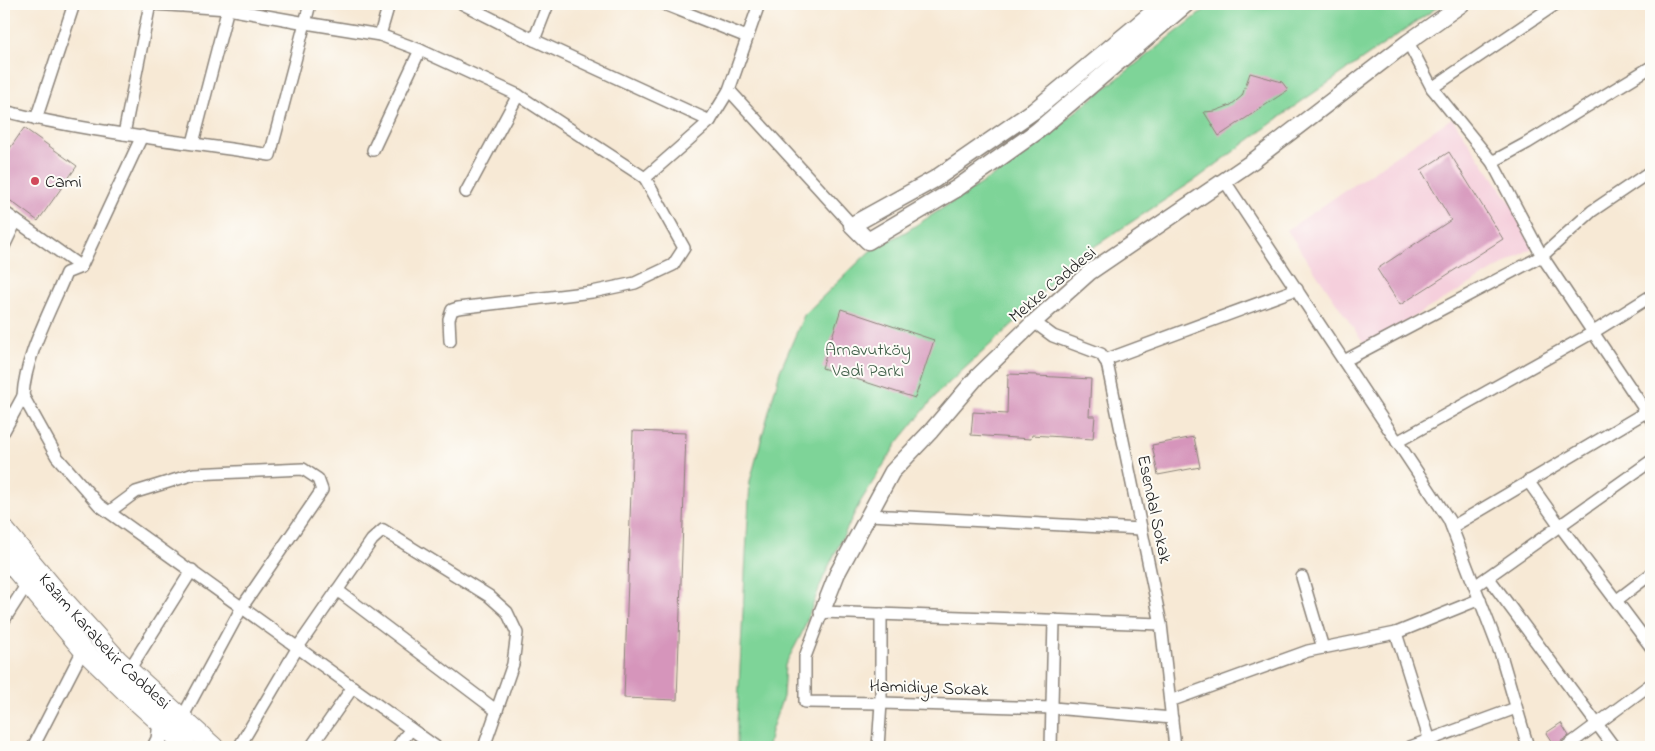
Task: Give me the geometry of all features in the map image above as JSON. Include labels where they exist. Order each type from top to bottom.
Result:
[{"type":"main road","points":[[1162,4],[1035,110],[935,178],[852,225],[868,241],[956,189],[1036,132],[1186,4]]},
{"type":"main road","name":"Kazım Karabekir Caddesi","points":[[4,529],[61,597],[129,670],[214,747]]},
{"type":"main road","name":"Kazım Karabekir Caddesi","points":[[4,556],[83,650],[187,747]]},
{"type":"street","points":[[36,119],[74,4]]},
{"type":"street","points":[[124,134],[152,4],[229,6],[306,23],[380,35],[420,50],[518,95],[645,178],[684,248],[673,265],[635,283],[592,292],[452,310],[449,319],[450,341]]},
{"type":"street","points":[[4,110],[36,119],[124,134],[270,155],[310,4]]},
{"type":"street","points":[[380,35],[389,4]]},
{"type":"street","points":[[463,4],[534,40],[710,121]]},
{"type":"street","points":[[534,40],[548,4]]},
{"type":"street","points":[[664,4],[747,37]]},
{"type":"street","points":[[645,178],[710,121],[729,90],[759,4]]},
{"type":"street","name":"Mekke Caddesi","points":[[805,702],[805,657],[837,574],[892,472],[977,377],[1090,272],[1253,161],[1408,42],[1462,4]]},
{"type":"street","points":[[1432,88],[1556,4]]},
{"type":"street","points":[[193,143],[229,6]]},
{"type":"street","points":[[1408,42],[1432,88],[1492,162],[1542,256],[1592,333],[1650,413],[1528,481],[1452,527]]},
{"type":"street","points":[[372,150],[420,50]]},
{"type":"street","points":[[1492,162],[1528,143],[1651,67]]},
{"type":"street","points":[[729,90],[852,225]]},
{"type":"street","points":[[466,192],[518,95]]},
{"type":"street","points":[[4,430],[23,396],[24,382],[33,351],[66,273],[82,267],[142,136]]},
{"type":"street","points":[[1344,362],[1542,256],[1592,211],[1651,171]]},
{"type":"street","points":[[1224,180],[1449,520],[1501,655],[1528,747]]},
{"type":"street","points":[[4,212],[82,267]]},
{"type":"street","points":[[4,246],[16,221]]},
{"type":"street","points":[[1034,322],[1053,336],[1101,354],[1105,360],[1297,289]]},
{"type":"street","points":[[1397,442],[1592,333],[1651,296]]},
{"type":"street","name":"Esendal Sokak","points":[[1105,360],[1162,624],[1175,747]]},
{"type":"street","points":[[23,396],[57,457],[100,505],[436,747]]},
{"type":"street","points":[[1475,586],[1651,460]]},
{"type":"street","points":[[109,512],[136,492],[194,474],[303,469],[318,480],[322,490],[242,607],[182,718]]},
{"type":"street","points":[[1528,481],[1651,647]]},
{"type":"street","points":[[870,515],[1141,529]]},
{"type":"street","points":[[239,747],[298,647],[372,540],[383,530],[489,596],[506,612],[517,633],[513,664],[484,747]]},
{"type":"street","points":[[129,670],[192,570]]},
{"type":"street","points":[[1617,600],[1651,574]]},
{"type":"street","points":[[1302,577],[1323,648]]},
{"type":"street","points":[[1488,577],[1614,747]]},
{"type":"street","points":[[4,620],[27,584]]},
{"type":"street","points":[[336,590],[497,712]]},
{"type":"street","points":[[1170,701],[1308,651],[1396,633],[1480,599]]},
{"type":"street","points":[[822,612],[1162,624]]},
{"type":"street","points":[[878,747],[881,703],[881,614]]},
{"type":"street","points":[[1052,747],[1054,620]]},
{"type":"street","points":[[1396,633],[1430,741]]},
{"type":"street","points":[[34,747],[83,650]]},
{"type":"street","points":[[1566,747],[1651,684]]},
{"type":"street","points":[[311,747],[353,687]]},
{"type":"street","name":"Hamidiye Sokak","points":[[805,702],[1053,708],[1172,718]]},
{"type":"street","points":[[1410,747],[1516,708]]},
{"type":"street","points":[[155,747],[159,739],[161,723]]},
{"type":"street","points":[[397,747],[411,729]]},
{"type":"shaded area","points":[[1452,118],[1539,244],[1365,345],[1287,230]]},
{"type":"green space","name":"Arnavutköy Vadi Parkı","points":[[1212,4],[1442,4],[1295,106],[1198,178],[1068,264],[1015,322],[938,393],[898,442],[859,504],[824,576],[802,633],[785,665],[783,697],[771,731],[768,747],[737,747],[750,481],[780,371],[804,315],[870,251],[907,231],[999,172]]},
{"type":"building","points":[[1250,73],[1282,82],[1288,90],[1219,136],[1204,112],[1215,111],[1231,105],[1242,96]]},
{"type":"building","name":"Cami","points":[[24,128],[77,166],[38,221],[4,196],[4,157]]},
{"type":"building","points":[[1449,152],[1503,239],[1400,305],[1377,269],[1451,220],[1421,170]]},
{"type":"building","points":[[841,309],[934,340],[915,398],[822,368]]},
{"type":"building","points":[[1008,374],[1091,379],[1089,416],[1095,416],[1093,439],[1032,435],[1031,439],[971,435],[973,412],[1007,414]]},
{"type":"building","points":[[633,431],[686,433],[677,700],[624,698]]},
{"type":"building","points":[[1194,437],[1200,467],[1158,475],[1152,445]]},
{"type":"building","points":[[1561,723],[1569,736],[1561,741],[1559,746],[1555,747],[1546,733]]},
{"type":"place","name":"Cami","points":[[35,181]]}]
